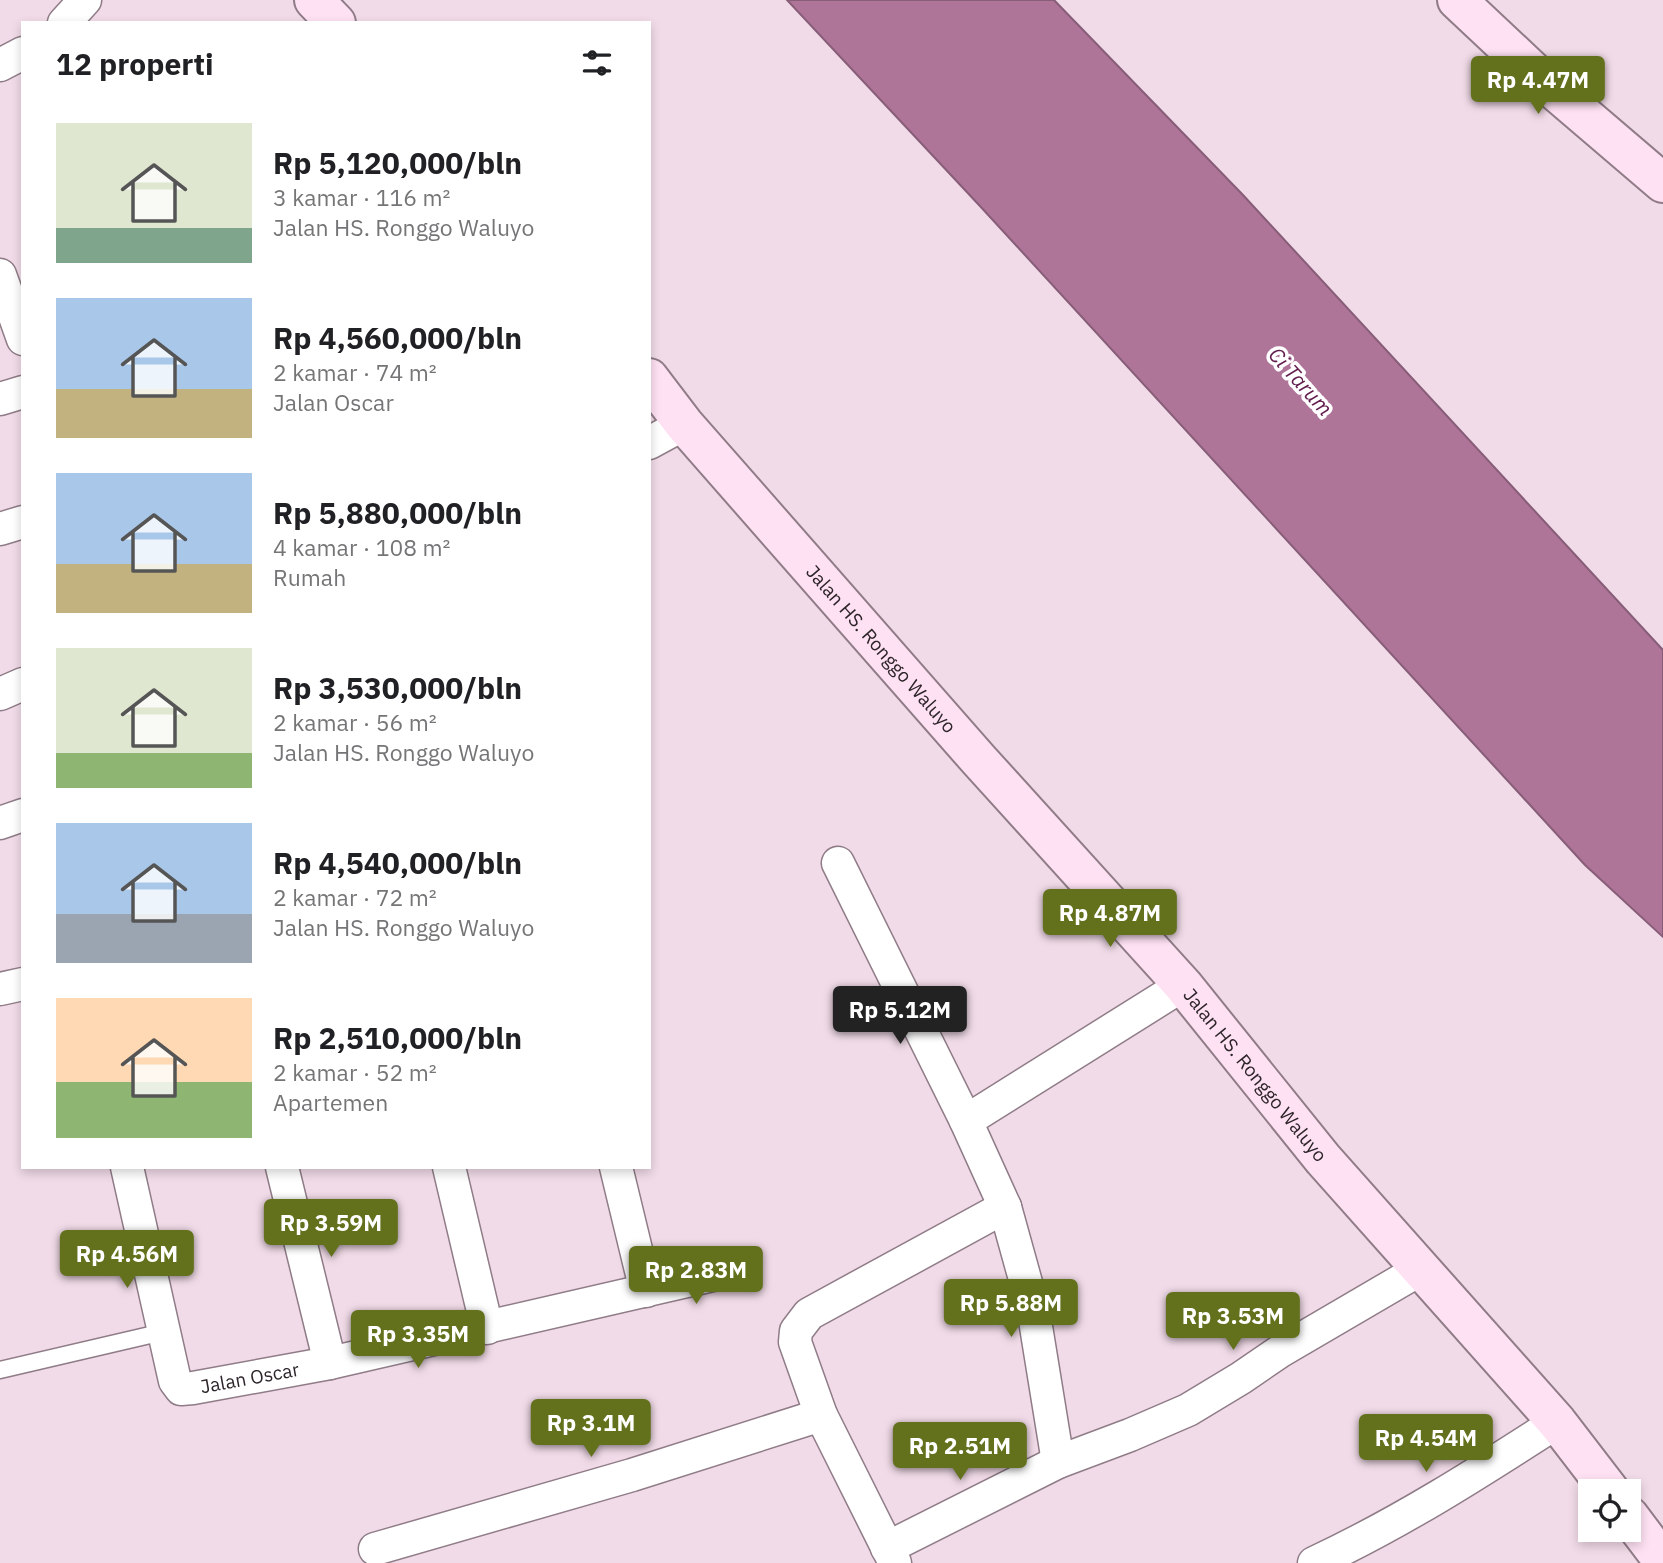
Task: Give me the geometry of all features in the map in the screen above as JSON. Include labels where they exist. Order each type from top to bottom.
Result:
[{"type":"street","points":[[66,21],[85,0]]},
{"type":"street","points":[[314,0],[334,21]]},
{"type":"street","points":[[1457,0],[1539,77],[1663,183]]},
{"type":"street","points":[[0,65],[21,54]]},
{"type":"street","points":[[0,267],[21,259]]},
{"type":"street","points":[[0,275],[21,333]]},
{"type":"street","name":"Jalan HS. Ronggo Waluyo","points":[[651,381],[684,424],[979,760],[1183,985],[1323,1159],[1557,1422],[1601,1479]]},
{"type":"street","points":[[0,399],[21,393]]},
{"type":"street","points":[[651,442],[684,424]]},
{"type":"street","points":[[0,529],[21,523]]},
{"type":"street","points":[[0,694],[21,685]]},
{"type":"street","points":[[0,823],[21,817]]},
{"type":"street","points":[[838,863],[966,1121],[1005,1207],[1032,1308],[1058,1462]]},
{"type":"street","points":[[0,989],[21,984]]},
{"type":"street","points":[[966,1121],[1183,985]]},
{"type":"street","points":[[127,1169],[163,1332]]},
{"type":"street","points":[[282,1169],[330,1363]]},
{"type":"street","points":[[449,1169],[487,1328]]},
{"type":"street","points":[[616,1169],[646,1291]]},
{"type":"street","points":[[1005,1207],[809,1314],[796,1331],[795,1342],[821,1415],[891,1556],[1058,1462],[1188,1410],[1279,1352],[1421,1269]]},
{"type":"street","name":"Jalan Oscar","points":[[163,1332],[175,1381],[181,1388],[193,1388],[330,1363],[734,1270]]},
{"type":"street","points":[[375,1549],[632,1475],[821,1415]]},
{"type":"street","points":[[1314,1563],[1420,1508],[1557,1422]]},
{"type":"street","points":[[1641,1533],[1663,1561]]},
{"type":"lane","points":[[0,1370],[163,1332]]},
{"type":"water","name":"Ci Tarum","points":[[787,0],[1054,0],[1243,195],[1663,650],[1663,937],[1585,865],[979,205]]}]
